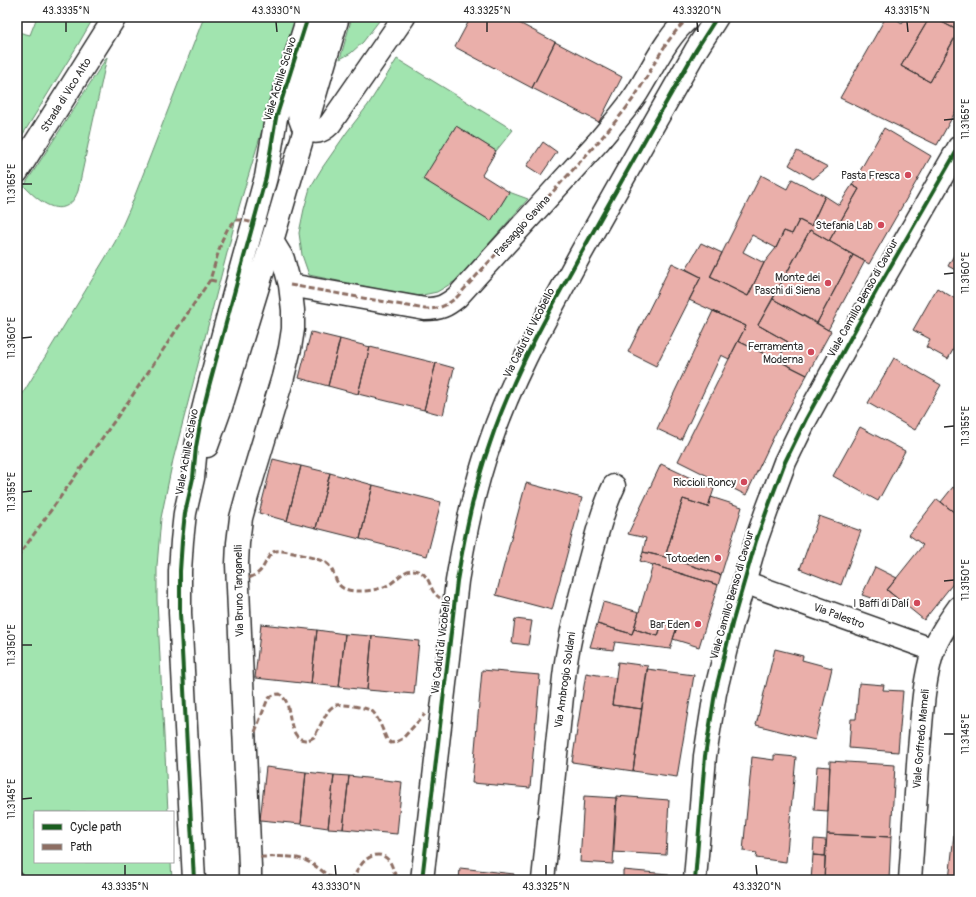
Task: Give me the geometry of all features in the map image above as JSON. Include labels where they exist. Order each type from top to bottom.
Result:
[{"type":"street","name":"Strada di Vico Alto","points":[[17,172],[115,17]]},
{"type":"street","name":"Viale Achille Sclavo","points":[[194,880],[180,613],[180,577],[183,528],[207,392],[265,182],[276,118],[308,17]]},
{"type":"street","points":[[319,17],[319,31],[298,104],[299,116],[305,130],[316,132],[324,129],[330,124],[404,17]]},
{"type":"street","name":"Viale Achille Sclavo","points":[[193,478],[215,425],[272,241],[338,17]]},
{"type":"street","name":"Passaggio Gavina","points":[[290,284],[425,309],[442,307],[450,303],[599,141],[636,94],[672,35],[690,17]]},
{"type":"street","name":"Via Caduti di Vicobello","points":[[422,880],[455,600],[464,540],[473,499],[490,442],[516,378],[547,315],[696,50],[717,17]]},
{"type":"street","name":"Viale Camillo Benso di Cavour","points":[[695,880],[702,780],[715,693],[726,642],[756,541],[771,498],[803,425],[874,295],[959,147]]},
{"type":"street","name":"Via Bruno Tanganelli","points":[[250,880],[237,564],[241,518],[246,496],[283,378],[290,348],[292,310],[290,284],[283,259],[272,241]]},
{"type":"street","name":"Via Ambrogio Soldani","points":[[543,880],[568,650],[598,529],[614,486]]},
{"type":"street","name":"Via Palestro","points":[[744,582],[934,650]]},
{"type":"street","name":"Viale Goffredo Mameli","points":[[910,880],[923,706],[927,674],[934,650],[943,630],[959,606]]},
{"type":"green space","points":[[37,17],[94,17],[17,144],[17,35],[18,32],[30,35]]},
{"type":"green space","points":[[204,17],[296,17],[239,207],[173,460],[161,518],[157,566],[157,600],[168,811],[34,811],[34,863],[171,863],[172,880],[17,880],[17,403],[115,242],[130,208]]},
{"type":"green space","points":[[352,17],[382,17],[363,42],[351,53],[340,59]]},
{"type":"green space","points":[[107,57],[78,191],[72,202],[63,207],[58,208],[47,205],[24,186]]},
{"type":"green space","points":[[397,59],[513,130],[496,151],[456,126],[424,179],[491,221],[509,192],[528,199],[457,280],[437,292],[418,296],[309,275],[302,255],[299,233],[310,188],[347,132],[368,105]]},
{"type":"building","points":[[471,17],[508,17],[555,42],[532,88],[455,47]]},
{"type":"building","points":[[886,17],[893,17],[902,23],[906,17],[930,17],[901,66],[930,82],[959,30],[959,105],[937,145],[840,98]]},
{"type":"building","points":[[930,17],[959,31],[930,82],[901,66]]},
{"type":"building","points":[[932,17],[959,17],[959,31]]},
{"type":"building","points":[[555,42],[622,77],[599,122],[532,88]]},
{"type":"building","points":[[456,126],[496,151],[482,175],[509,192],[491,221],[423,179]]},
{"type":"building","points":[[884,128],[931,156],[869,264],[829,241],[859,189],[852,185]]},
{"type":"building","points":[[543,142],[557,152],[541,175],[527,166]]},
{"type":"building","points":[[797,151],[828,167],[813,179],[789,165]]},
{"type":"building","points":[[761,175],[787,189],[792,179],[825,196],[811,226],[799,220],[792,234],[784,231],[776,248],[752,235],[743,252],[764,263],[748,296],[710,277]]},
{"type":"building","points":[[852,185],[859,189],[829,241],[810,230],[758,325],[788,342],[778,360],[738,341],[746,326],[689,300],[701,277],[686,269],[701,243],[722,253],[710,277],[748,296],[764,263],[776,248],[784,231],[792,234],[799,220],[811,226],[825,196],[839,205]]},
{"type":"building","points":[[810,230],[853,255],[817,323],[773,299]]},
{"type":"building","points":[[959,246],[959,272],[948,266]]},
{"type":"building","points":[[853,255],[865,261],[828,330],[817,323]]},
{"type":"building","points":[[672,263],[701,277],[656,366],[628,352]]},
{"type":"building","points":[[937,288],[959,301],[959,339],[948,359],[926,347],[930,339],[913,330]]},
{"type":"building","points":[[773,299],[831,331],[807,375],[778,360],[788,342],[758,325]]},
{"type":"building","points":[[713,311],[746,326],[729,359],[721,355],[681,440],[657,429]]},
{"type":"building","points":[[311,332],[340,339],[328,386],[299,378]]},
{"type":"building","points":[[340,339],[370,347],[358,394],[328,386]]},
{"type":"building","points":[[738,341],[807,375],[776,432],[746,495],[678,461]]},
{"type":"building","points":[[370,347],[436,363],[424,410],[358,394]]},
{"type":"building","points":[[894,358],[941,385],[915,430],[868,403]]},
{"type":"building","points":[[436,363],[454,368],[443,415],[424,410]]},
{"type":"building","points":[[860,427],[905,451],[878,501],[833,476]]},
{"type":"building","points":[[273,459],[301,466],[287,521],[259,513]]},
{"type":"building","points":[[661,464],[714,489],[708,507],[683,499],[665,557],[643,552],[646,538],[628,534]]},
{"type":"building","points":[[301,466],[330,473],[316,528],[287,521]]},
{"type":"building","points":[[330,473],[373,485],[360,539],[316,528]]},
{"type":"building","points":[[526,483],[582,498],[552,610],[496,595]]},
{"type":"building","points":[[373,485],[441,502],[427,556],[360,539]]},
{"type":"building","points":[[953,487],[959,491],[959,516],[941,502]]},
{"type":"building","points":[[711,497],[742,507],[721,575],[665,557],[683,499],[708,507]]},
{"type":"building","points":[[937,499],[959,516],[959,576],[924,620],[887,590],[923,545],[909,535]]},
{"type":"building","points":[[819,516],[861,531],[841,585],[800,569]]},
{"type":"building","points":[[643,552],[665,557],[721,575],[718,585],[640,561]]},
{"type":"building","points":[[653,565],[718,585],[699,647],[673,639],[677,627],[662,623],[658,636],[634,629]]},
{"type":"building","points":[[875,567],[897,578],[887,590],[899,600],[897,607],[862,595]]},
{"type":"building","points":[[603,602],[639,612],[632,634],[597,624]]},
{"type":"building","points":[[515,619],[532,621],[528,645],[512,643]]},
{"type":"building","points":[[662,623],[677,627],[670,649],[615,642],[613,650],[590,647],[597,624],[632,634],[634,629],[658,636]]},
{"type":"building","points":[[261,624],[317,630],[311,684],[255,678]]},
{"type":"building","points":[[317,630],[345,634],[339,687],[311,684]]},
{"type":"building","points":[[345,634],[372,636],[367,690],[339,687]]},
{"type":"building","points":[[372,636],[419,641],[414,694],[367,690]]},
{"type":"building","points":[[775,649],[803,656],[802,660],[832,668],[815,740],[756,725]]},
{"type":"building","points":[[618,662],[648,666],[642,709],[612,705]]},
{"type":"building","points":[[647,669],[694,675],[677,777],[633,771]]},
{"type":"building","points":[[482,670],[540,675],[530,788],[472,783]]},
{"type":"building","points":[[586,673],[616,678],[612,705],[642,709],[633,771],[572,762]]},
{"type":"building","points":[[859,683],[884,685],[883,690],[903,691],[898,752],[849,748],[851,719],[856,719]]},
{"type":"building","points":[[774,755],[796,757],[786,862],[756,858],[757,853],[743,851],[752,757],[774,760]]},
{"type":"building","points":[[830,761],[895,765],[891,837],[827,834]]},
{"type":"building","points":[[817,766],[830,767],[828,811],[814,810]]},
{"type":"building","points":[[266,767],[306,772],[301,824],[260,820]]},
{"type":"building","points":[[306,772],[334,775],[328,828],[301,824]]},
{"type":"building","points":[[334,775],[349,776],[343,829],[328,828]]},
{"type":"building","points":[[349,776],[402,782],[397,834],[343,829]]},
{"type":"building","points":[[959,788],[959,880],[949,880]]},
{"type":"building","points":[[584,796],[617,798],[613,864],[580,862]]},
{"type":"building","points":[[616,796],[669,800],[666,855],[613,852]]},
{"type":"building","points":[[827,834],[891,837],[889,880],[824,880]]},
{"type":"building","points":[[814,839],[826,840],[825,856],[813,855]]},
{"type":"building","points":[[813,855],[825,856],[824,880],[811,880]]},
{"type":"building","points":[[460,868],[514,874],[513,880],[459,880]]},
{"type":"building","points":[[623,870],[668,874],[667,880],[623,880]]},
{"type":"marked path","points":[[290,285],[425,309],[439,308],[449,303],[457,297],[599,141],[633,99],[667,43],[690,17]]},
{"type":"marked path","points":[[17,558],[130,399],[210,280],[222,240],[228,228],[236,220],[254,223]]},
{"type":"marked path","points":[[210,280],[219,282]]},
{"type":"marked path","points":[[249,578],[263,568],[267,559],[273,552],[279,551],[323,561],[330,567],[339,585],[350,590],[361,591],[378,589],[392,583],[403,573],[416,570],[426,577],[433,591],[440,598]]},
{"type":"marked path","points":[[255,732],[267,701],[274,695],[278,694],[280,694],[286,701],[293,730],[296,735],[305,740],[314,737],[328,711],[336,705],[361,707],[373,712],[379,721],[387,740],[391,743],[402,739],[425,714]]},
{"type":"marked path","points":[[350,880],[364,862],[371,856],[375,855],[387,858],[397,880]]},
{"type":"marked path","points":[[260,857],[293,857],[300,859],[312,864],[336,880]]},
{"type":"cycle path","points":[[194,880],[180,613],[180,571],[185,513],[193,478],[196,447],[202,414],[266,177],[276,118],[308,17]]},
{"type":"cycle path","points":[[422,880],[457,581],[470,511],[490,443],[519,371],[555,301],[696,50],[717,17]]},
{"type":"cycle path","points":[[695,880],[705,756],[715,693],[732,624],[756,541],[767,510],[785,462],[806,419],[878,288],[959,147]]},
{"type":"place","name":"Pasta Fresca","points":[[908,175]]},
{"type":"place","name":"Stefania Lab","points":[[881,225]]},
{"type":"place","name":"Monte dei Paschi di Siena","points":[[828,283]]},
{"type":"place","name":"Ferramenta Moderna","points":[[811,352]]},
{"type":"place","name":"Riccioli Roncy","points":[[744,482]]},
{"type":"place","name":"Totoeden","points":[[718,558]]},
{"type":"place","name":"I Baffi di Dalí","points":[[917,603]]},
{"type":"place","name":"Bar Eden","points":[[698,624]]}]
